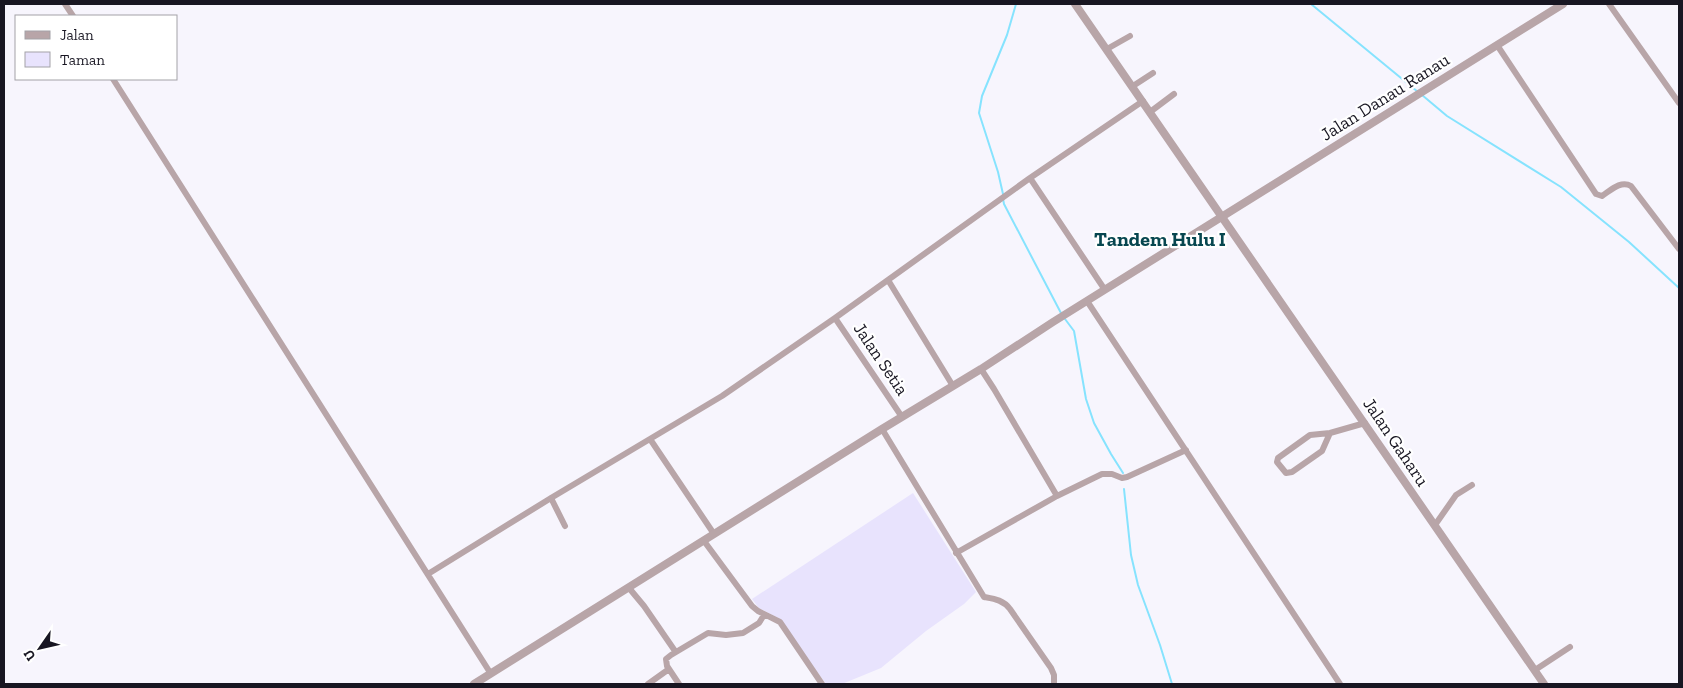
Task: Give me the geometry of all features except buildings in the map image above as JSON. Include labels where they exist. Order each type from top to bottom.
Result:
[{"type":"street","points":[[65,4],[72,15]]},
{"type":"street","name":"Jalan Gaharu","points":[[1075,4],[1544,684]]},
{"type":"street","name":"Jalan Danau Ranau","points":[[474,684],[1563,4]]},
{"type":"street","points":[[1610,4],[1679,103]]},
{"type":"street","points":[[1107,49],[1130,36]]},
{"type":"street","points":[[1497,45],[1596,194],[1602,196],[1624,183],[1631,186],[1679,249]]},
{"type":"street","points":[[1133,86],[1152,73]]},
{"type":"street","points":[[113,80],[492,674]]},
{"type":"street","points":[[1150,112],[1174,94]]},
{"type":"street","points":[[428,574],[722,396],[835,318],[1030,178],[1143,101]]},
{"type":"street","points":[[1030,178],[1105,290]]},
{"type":"street","points":[[888,280],[953,386]]},
{"type":"street","points":[[1087,301],[1340,684]]},
{"type":"street","name":"Jalan Setia","points":[[835,318],[902,417]]},
{"type":"street","points":[[981,369],[1057,496]]},
{"type":"street","points":[[1330,433],[1322,451],[1292,472],[1286,473],[1277,462],[1278,458],[1306,437],[1330,433],[1365,423]]},
{"type":"street","points":[[882,430],[984,597],[1005,603],[1051,668],[1054,675],[1054,684]]},
{"type":"street","points":[[650,439],[714,534]]},
{"type":"street","points":[[956,553],[1057,496],[1102,474],[1112,474],[1122,478],[1127,477],[1186,450]]},
{"type":"street","points":[[1435,525],[1456,496],[1472,485]]},
{"type":"street","points":[[551,498],[565,526]]},
{"type":"street","points":[[704,541],[752,606],[780,622],[822,684]]},
{"type":"street","points":[[629,588],[675,651]]},
{"type":"street","points":[[679,684],[666,662],[666,659],[675,651],[708,633],[726,635],[743,632],[759,623],[764,614]]},
{"type":"street","points":[[1535,670],[1570,647]]},
{"type":"street","points":[[648,684],[669,669]]},
{"type":"green space","points":[[913,493],[976,592],[964,604],[926,631],[881,668],[842,684],[826,684],[778,618],[759,608],[752,599]]},
{"type":"waterway","points":[[1003,194],[979,113],[982,96],[1007,35],[1016,4]]},
{"type":"waterway","points":[[1311,4],[1418,92]]},
{"type":"waterway","points":[[1422,95],[1447,116],[1561,187],[1629,242],[1679,288]]},
{"type":"waterway","points":[[1003,199],[1062,315]]},
{"type":"waterway","points":[[1065,319],[1074,331],[1086,399],[1094,423],[1123,473]]},
{"type":"waterway","points":[[1124,489],[1131,555],[1138,585],[1172,684]]},
{"type":"district","name":"Tandem Hulu I","points":[[1160,239]]}]
